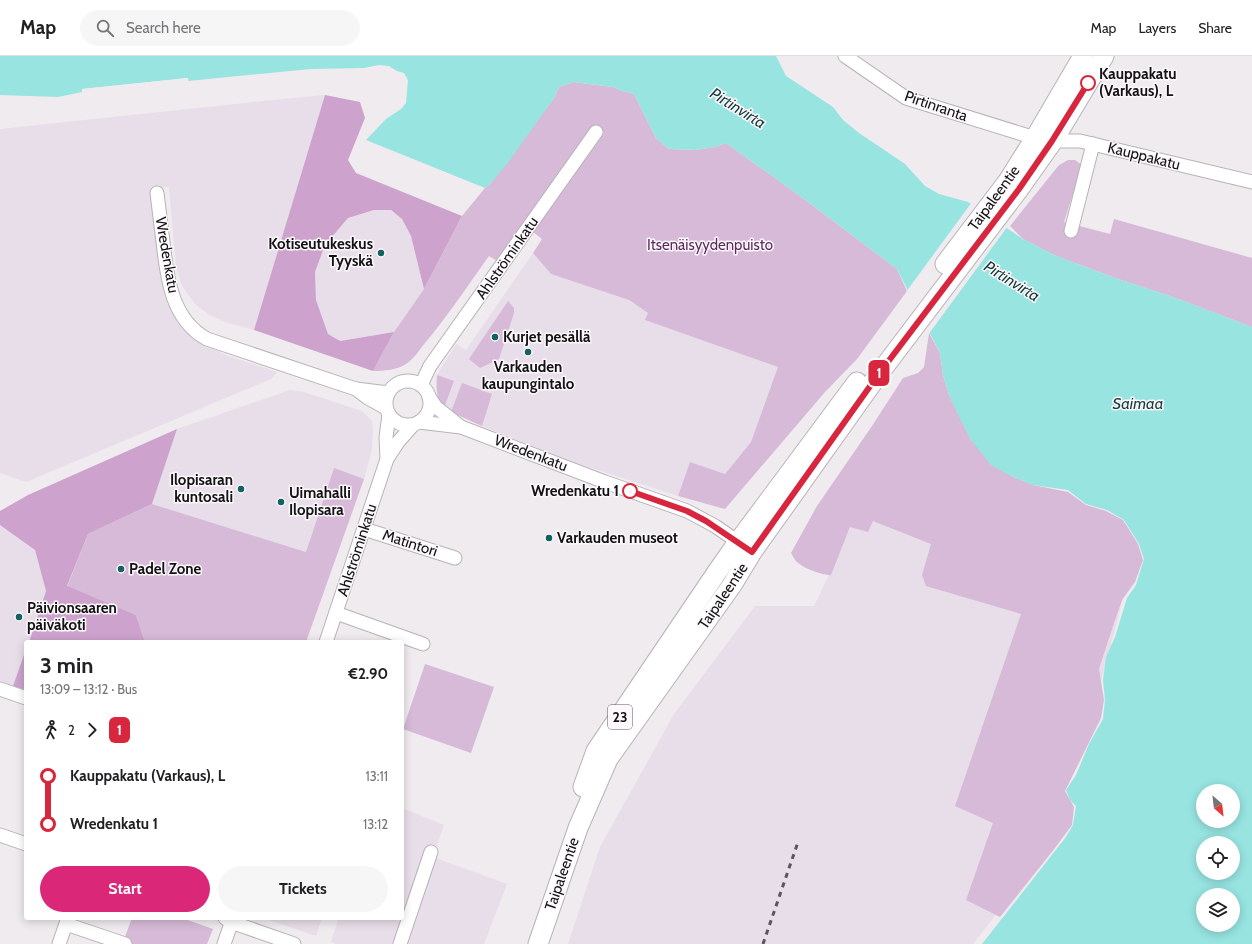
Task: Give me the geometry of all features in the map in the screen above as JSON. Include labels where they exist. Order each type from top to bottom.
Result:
[{"type":"highway","name":"Taipaleentie","points":[[1044,139],[1083,56]]},
{"type":"highway","name":"Taipaleentie","points":[[524,944],[596,751],[873,371],[1013,185],[1104,56]]},
{"type":"highway","name":"Taipaleentie","points":[[538,944],[578,828],[608,759],[732,585],[745,547]]},
{"type":"street","name":"Pirtinranta","points":[[845,56],[906,98],[1044,139]]},
{"type":"street","name":"Ahlströminkatu","points":[[421,386],[430,366],[596,132]]},
{"type":"street","name":"Kauppakatu","points":[[1044,139],[1080,141],[1252,182]]},
{"type":"street","points":[[1071,231],[1093,144]]},
{"type":"street","name":"Wredenkatu","points":[[157,193],[167,278],[178,308],[191,328],[207,339],[356,389],[388,393]]},
{"type":"street","points":[[406,381],[414,382],[421,386],[429,397],[430,404],[424,417],[416,423],[406,425],[399,424],[393,420],[387,411],[386,400],[388,393],[399,383],[406,381]]},
{"type":"street","name":"Wredenkatu","points":[[356,389],[387,411]]},
{"type":"street","name":"Wredenkatu","points":[[429,397],[436,407],[461,427]]},
{"type":"street","name":"Ahlströminkatu","points":[[387,411],[387,459]]},
{"type":"street","name":"Ahlströminkatu","points":[[327,640],[387,459],[398,442],[416,423]]},
{"type":"street","name":"Wredenkatu","points":[[416,423],[461,427],[605,482],[687,511],[715,526],[745,547]]},
{"type":"street","name":"Matintori","points":[[364,529],[455,558]]},
{"type":"street","points":[[336,613],[423,644]]},
{"type":"street","points":[[0,689],[24,697]]},
{"type":"street","points":[[0,835],[24,843]]},
{"type":"street","points":[[400,944],[431,852]]},
{"type":"street","points":[[224,944],[230,920]]},
{"type":"street","points":[[233,920],[294,944]]},
{"type":"street","points":[[59,944],[67,921],[124,944]]},
{"type":"street","points":[[268,944],[272,944]]},
{"type":"shaded area","points":[[325,95],[254,330],[225,322],[208,314],[196,305],[189,296],[181,284],[176,266],[169,187],[152,188],[161,281],[167,303],[184,327],[196,340],[231,357],[277,372],[271,379],[26,482],[0,473],[0,129]]},
{"type":"shaded area","points":[[325,95],[360,102],[365,118],[348,160],[356,173],[462,216],[424,289],[411,236],[402,219],[391,210],[374,210],[348,218],[325,245],[315,272],[316,300],[328,334],[340,341],[394,332],[373,371],[254,330]]},
{"type":"shaded area","points":[[374,210],[391,210],[402,219],[411,236],[424,289],[394,332],[339,341],[328,334],[316,300],[315,272],[325,245],[348,218]]},
{"type":"shaded area","points":[[533,253],[551,274],[629,300],[648,313],[646,320],[779,366],[751,442],[725,474],[690,462],[678,496],[573,462],[479,425],[444,408],[437,396],[437,375],[456,344],[466,350]]},
{"type":"shaded area","points":[[290,390],[304,392],[362,411],[372,421],[373,428],[372,450],[364,479],[334,469],[306,552],[152,504],[177,429]]},
{"type":"shaded area","points":[[177,429],[152,504],[88,534],[67,586],[136,615],[144,640],[30,640],[46,591],[35,550],[0,525],[0,511],[28,495]]},
{"type":"shaded area","points":[[896,472],[1130,573],[1084,745],[1061,791],[1068,822],[973,944],[568,944],[600,847],[674,714],[755,606],[814,606],[851,526]]},
{"type":"shaded area","name":"Päivionsaaren päiväkoti","points":[[0,525],[35,550],[46,591],[30,640],[24,640],[24,655],[13,686],[0,681]]},
{"type":"shaded area","points":[[24,655],[24,689],[13,686]]},
{"type":"shaded area","points":[[404,809],[444,825],[433,857],[507,884],[484,944],[336,944],[331,942],[338,920],[404,920]]},
{"type":"shaded area","points":[[269,920],[321,920],[316,936]]},
{"type":"green space","name":"Itsenäisyydenpuisto","points":[[573,82],[613,87],[634,94],[656,138],[669,149],[695,150],[715,147],[726,143],[800,196],[897,269],[907,291],[857,359],[825,392],[725,509],[678,496],[690,462],[725,474],[751,442],[778,367],[645,320],[648,313],[629,300],[551,274],[533,253],[542,239],[533,232],[604,133],[594,126],[499,262],[489,256],[450,311],[414,357],[399,368],[373,371],[394,332],[424,289],[462,216],[490,184],[554,98],[559,87]]},
{"type":"green space","points":[[1068,160],[1075,160],[1082,165],[1064,222],[1110,234],[1114,219],[1252,258],[1252,327],[1054,255],[1023,239],[1010,226],[1059,165]]},
{"type":"green space","points":[[508,301],[514,308],[514,313],[499,359],[480,368],[469,359]]},
{"type":"green space","points":[[929,333],[940,353],[943,375],[949,395],[971,440],[1011,476],[1033,485],[1068,492],[1086,505],[1106,511],[1123,520],[1138,544],[1143,560],[1135,582],[1122,600],[1099,669],[1104,700],[1101,718],[1065,791],[1074,807],[1072,825],[1000,917],[966,900],[993,823],[955,806],[1021,614],[926,586],[922,575],[931,544],[873,521],[868,532],[850,527],[831,575],[818,573],[805,567],[795,560],[791,553],[817,506],[903,378],[918,373],[924,367]]},
{"type":"green space","points":[[437,375],[454,381],[444,408],[437,393]]},
{"type":"green space","points":[[462,383],[492,394],[482,426],[451,412]]},
{"type":"green space","points":[[334,468],[364,479],[307,640],[144,640],[136,615],[67,587],[88,534],[152,504],[306,552]]},
{"type":"green space","points":[[425,664],[494,687],[471,753],[404,729]]},
{"type":"green space","points":[[131,920],[188,920],[213,929],[207,944],[128,944],[123,942]]},
{"type":"water","name":"Saimaa","points":[[0,56],[776,56],[786,76],[833,107],[843,120],[859,133],[905,164],[925,186],[939,194],[968,202],[1023,239],[1054,255],[1252,327],[1252,944],[982,944],[1066,837],[1073,825],[1076,806],[1070,800],[1066,790],[1076,775],[1089,744],[1103,719],[1105,700],[1103,680],[1106,657],[1115,637],[1127,598],[1136,585],[1144,559],[1139,544],[1124,520],[1107,510],[1086,504],[1068,490],[1033,485],[1011,476],[991,465],[971,440],[958,415],[949,395],[943,375],[940,353],[897,269],[800,196],[726,143],[715,147],[695,150],[669,149],[656,138],[634,94],[613,87],[573,82],[559,87],[554,98],[507,164],[485,188],[366,140],[386,119],[401,109],[406,103],[408,80],[404,73],[389,66],[379,65],[364,68],[311,69],[188,81],[188,78],[82,89],[82,92],[58,97],[0,95]]},
{"type":"pier","points":[[188,78],[189,83],[186,80],[84,91],[83,94],[82,89]]},
{"type":"pier","points":[[972,202],[1008,226],[928,335],[906,292]]},
{"type":"railway","points":[[763,944],[798,842]]},
{"type":"bus line","name":"1","points":[[630,491],[687,511],[715,526],[752,552],[878,375],[1019,189],[1052,141],[1088,83]]},
{"type":"place","name":"Kauppakatu (Varkaus), L","points":[[1088,83]]},
{"type":"place","name":"Kotiseutukeskus Tyyskä","points":[[381,253]]},
{"type":"place","name":"Kurjet pesällä","points":[[495,337]]},
{"type":"place","name":"Varkauden kaupungintalo","points":[[528,352]]},
{"type":"place","name":"Ilopisaran kuntosali","points":[[241,489]]},
{"type":"place","name":"Wredenkatu 1","points":[[630,491]]},
{"type":"place","name":"Uimahalli Ilopisara","points":[[281,502]]},
{"type":"place","name":"Varkauden museot","points":[[549,538]]},
{"type":"place","name":"Padel Zone","points":[[121,569]]},
{"type":"place","name":"Päivionsaaren päiväkoti","points":[[19,617]]},
{"type":"water label","name":"Pirtinvirta","points":[[738,108]]},
{"type":"water label","name":"Pirtinvirta","points":[[1012,281]]}]
